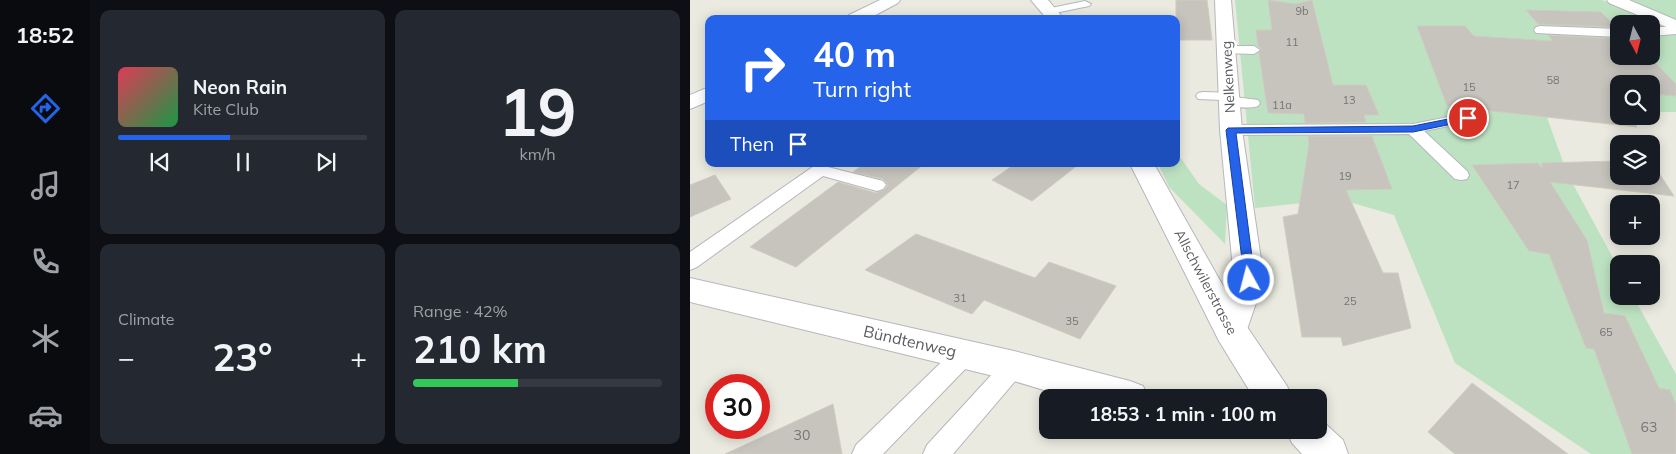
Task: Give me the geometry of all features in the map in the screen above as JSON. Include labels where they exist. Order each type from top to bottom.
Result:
[{"type":"street","points":[[863,15],[892,0]]},
{"type":"street","name":"Nelkenweg","points":[[1223,0],[1231,130],[1249,280],[1231,331]]},
{"type":"street","points":[[1615,0],[1676,26]]},
{"type":"street","points":[[690,103],[705,95]]},
{"type":"street","name":"Allschwilerstrasse","points":[[1144,167],[1231,331],[1268,389]]},
{"type":"street","name":"Bündtenweg","points":[[690,290],[965,354],[1097,389]]},
{"type":"street","points":[[1314,439],[1329,454]]},
{"type":"lane","points":[[1046,6],[1085,4]]},
{"type":"lane","points":[[1540,30],[1610,33]]},
{"type":"lane","points":[[1660,31],[1676,30]]},
{"type":"lane","points":[[1226,50],[1254,50]]},
{"type":"lane","points":[[1202,96],[1253,103]]},
{"type":"lane","points":[[1231,130],[1413,129],[1468,118]]},
{"type":"lane","points":[[1413,129],[1461,175]]},
{"type":"lane","points":[[690,262],[820,170],[877,185]]},
{"type":"lane","points":[[865,454],[965,354]]},
{"type":"lane","points":[[936,454],[1014,366]]},
{"type":"green space","points":[[1235,0],[1602,0],[1638,15],[1610,15],[1610,65],[1660,65],[1660,24],[1676,31],[1676,112],[1660,112],[1660,75],[1610,75],[1610,111],[1544,109],[1567,173],[1611,255],[1610,305],[1638,305],[1676,374],[1676,454],[1591,454],[1455,363],[1394,215],[1339,199],[1255,208]]},
{"type":"green space","points":[[1627,0],[1676,0],[1676,20]]},
{"type":"green space","points":[[1180,157],[1199,184],[1227,205],[1225,244],[1169,187],[1159,167],[1180,167]]},
{"type":"building","points":[[1176,0],[1207,0],[1212,40],[1180,40],[1180,15],[1176,15]]},
{"type":"building","points":[[1268,0],[1295,4],[1312,0],[1333,85],[1366,85],[1379,115],[1364,115],[1366,122],[1305,123],[1304,114],[1268,113],[1259,53],[1262,49],[1258,46],[1256,30],[1272,30]]},
{"type":"building","points":[[1526,10],[1601,12],[1610,21],[1610,27],[1538,24]]},
{"type":"building","points":[[1417,26],[1465,26],[1474,36],[1553,41],[1548,35],[1610,38],[1610,65],[1658,65],[1676,84],[1676,96],[1660,95],[1660,75],[1610,75],[1610,124],[1447,106]]},
{"type":"building","points":[[1619,125],[1636,125],[1637,127]]},
{"type":"building","points":[[1308,136],[1372,136],[1392,189],[1346,190],[1383,273],[1398,273],[1411,328],[1343,346],[1341,337],[1302,337],[1283,217],[1298,214],[1309,144]]},
{"type":"building","points":[[1610,161],[1610,185],[1660,185],[1660,175],[1674,196],[1550,182],[1587,240],[1604,313],[1625,316],[1659,388],[1670,390],[1676,404],[1676,454],[1632,454],[1594,349],[1586,348],[1549,254],[1529,251],[1472,165],[1538,163],[1542,168],[1542,163]]},
{"type":"building","points":[[860,167],[920,167],[796,267],[750,247],[838,182],[876,193],[884,190],[888,185],[883,179],[853,172]]},
{"type":"building","points":[[1011,167],[1075,167],[1032,201],[992,180]]},
{"type":"building","points":[[715,175],[731,199],[690,217],[690,185]]},
{"type":"building","points":[[916,234],[1035,278],[1049,262],[1116,286],[1080,339],[984,300],[972,314],[865,270]]},
{"type":"building","points":[[1472,383],[1568,454],[1455,454],[1428,432]]},
{"type":"building","points":[[833,404],[842,454],[725,454],[757,439],[770,439],[770,433]]},
{"type":"route","points":[[1249,280],[1231,130],[1413,129],[1468,118]]}]
